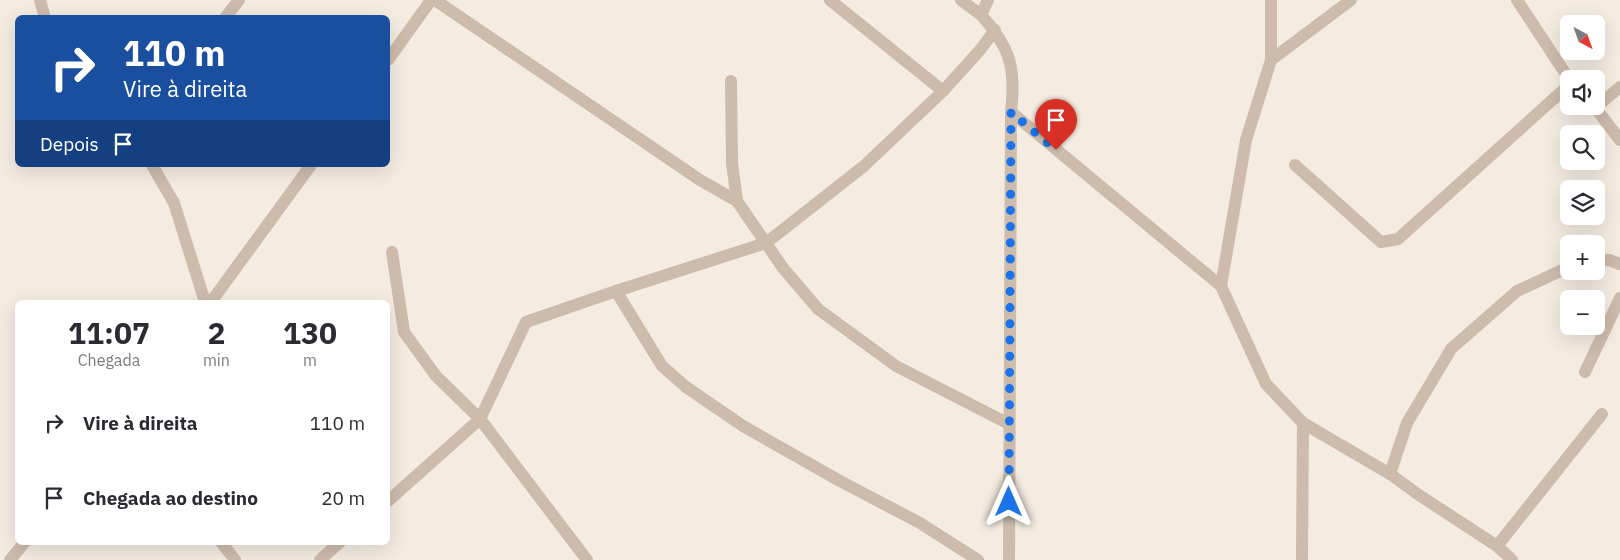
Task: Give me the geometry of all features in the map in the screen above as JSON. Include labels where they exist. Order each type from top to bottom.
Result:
[{"type":"street","points":[[40,0],[44,15]]},
{"type":"street","points":[[228,15],[240,0]]},
{"type":"street","points":[[390,57],[433,0],[700,180],[737,201],[782,268],[818,309],[896,366],[1009,424]]},
{"type":"street","points":[[830,0],[943,91]]},
{"type":"street","points":[[961,0],[981,15],[995,30],[1011,61],[1014,86],[1011,112],[1009,560]]},
{"type":"street","points":[[981,15],[988,0]]},
{"type":"street","points":[[1221,286],[1246,140],[1271,60],[1271,0]]},
{"type":"street","points":[[1271,60],[1351,0]]},
{"type":"street","points":[[1517,0],[1563,70]]},
{"type":"street","points":[[390,499],[480,419],[526,322],[616,291],[766,244],[864,166],[943,91],[980,50],[995,30]]},
{"type":"street","points":[[731,80],[732,163],[737,201]]},
{"type":"street","points":[[1605,99],[1620,87]]},
{"type":"street","points":[[1294,165],[1381,242],[1398,239],[1560,93]]},
{"type":"street","points":[[1011,112],[1221,286],[1266,384],[1303,422],[1390,474],[1497,546],[1512,560]]},
{"type":"street","points":[[1600,115],[1620,140]]},
{"type":"street","points":[[153,167],[174,203],[203,300]]},
{"type":"street","points":[[212,300],[310,167]]},
{"type":"street","points":[[392,252],[404,332],[436,376],[480,419],[587,560]]},
{"type":"street","points":[[1605,260],[1620,264]]},
{"type":"street","points":[[1390,474],[1407,423],[1451,349],[1516,291],[1560,271]]},
{"type":"street","points":[[616,291],[662,366],[686,387],[743,426],[920,523],[978,560]]},
{"type":"street","points":[[1585,372],[1620,298]]},
{"type":"street","points":[[1497,546],[1602,414]]},
{"type":"street","points":[[1302,560],[1303,422]]},
{"type":"street","points":[[10,560],[22,545]]},
{"type":"street","points":[[224,545],[235,560]]},
{"type":"street","points":[[320,560],[337,545]]},
{"type":"route","points":[[1009,502],[1011,112],[1056,150]]}]
